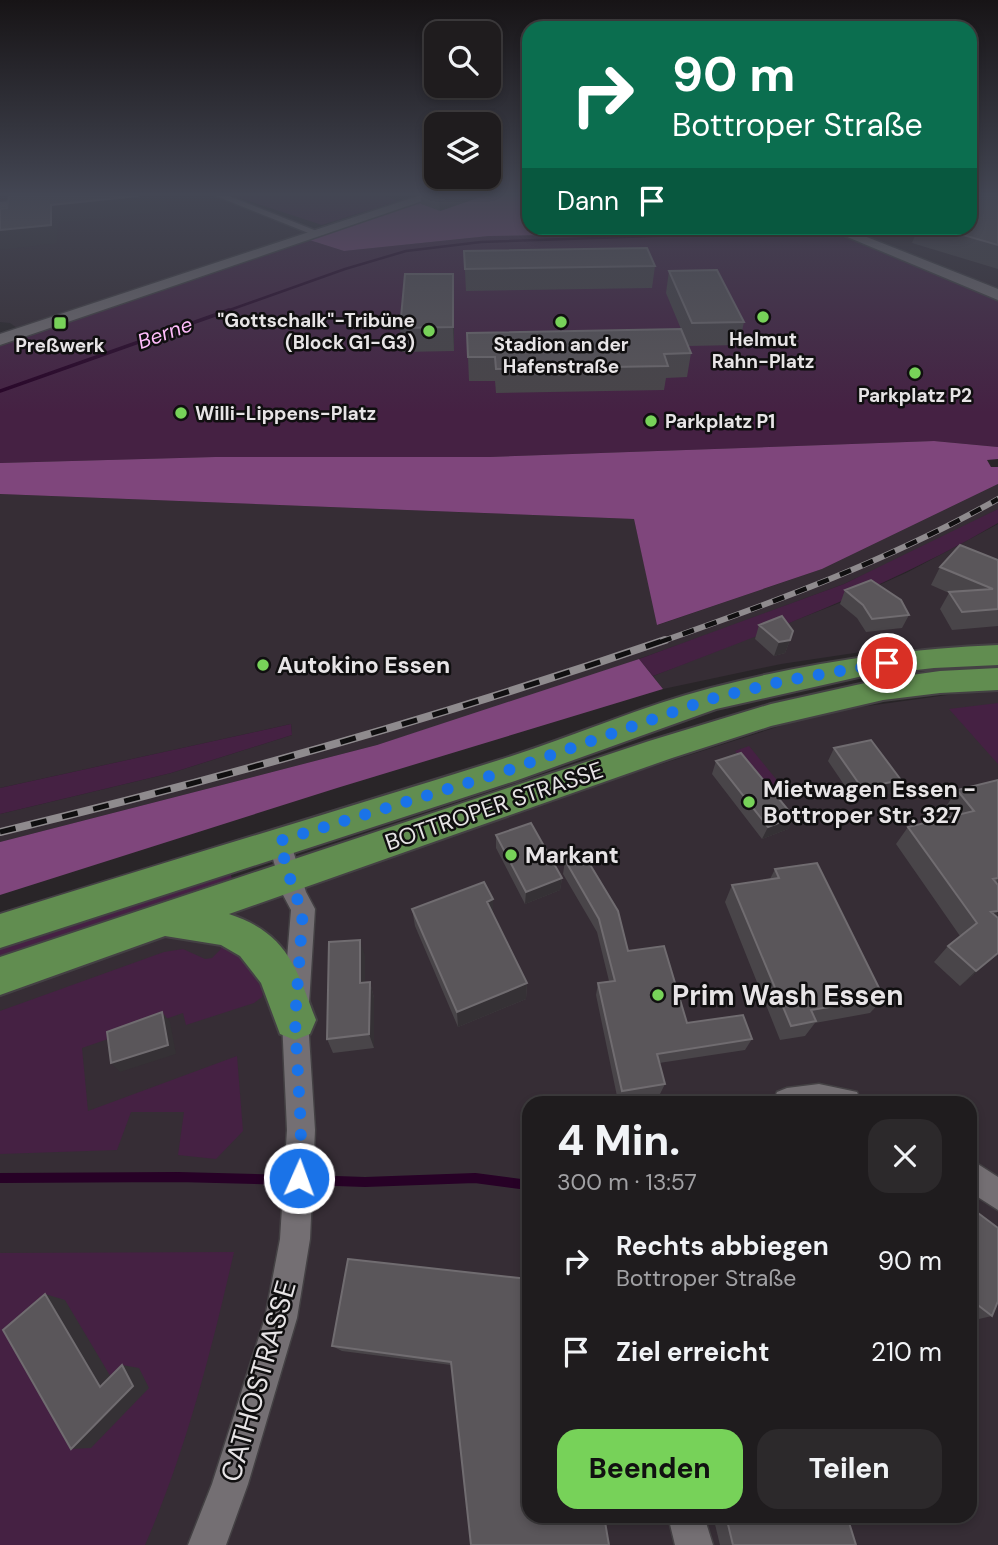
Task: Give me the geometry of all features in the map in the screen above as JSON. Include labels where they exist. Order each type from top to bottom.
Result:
[{"type":"main road","name":"BOTTROPER STRASSE","points":[[0,931],[503,772],[710,699],[788,680],[863,666],[934,658],[998,655]]},
{"type":"main road","name":"BOTTROPER STRASSE","points":[[0,975],[604,768],[779,714],[863,692],[998,679]]},
{"type":"main road","points":[[160,920],[207,923],[235,932],[256,943],[280,975],[295,1020]]},
{"type":"street","points":[[0,341],[217,268]]},
{"type":"street","points":[[932,268],[998,295]]},
{"type":"street","name":"CATHOSTRASSE","points":[[206,1545],[230,1484],[281,1318],[295,1239],[301,1130],[295,1020],[303,909],[279,841]]},
{"type":"street","points":[[977,1179],[998,1195]]},
{"type":"street","points":[[688,1523],[694,1545]]},
{"type":"shaded area","points":[[0,268],[215,268],[23,332],[10,323],[0,322]]},
{"type":"shaded area","points":[[219,268],[928,268],[998,297],[998,447],[934,441],[490,457],[215,457],[0,463],[0,341]]},
{"type":"shaded area","points":[[934,268],[998,268],[998,294]]},
{"type":"shaded area","points":[[934,441],[998,447],[998,459],[987,460],[991,467],[998,467],[998,484],[822,569],[657,625],[634,519],[0,494],[0,463],[215,457],[490,457]]},
{"type":"shaded area","name":"Autokino Essen","points":[[998,484],[998,509],[945,537],[844,584],[701,637],[548,691],[377,745],[0,842],[0,814],[171,773],[292,735],[291,724],[0,788],[0,494],[634,519],[658,625],[822,569]]},
{"type":"shaded area","points":[[998,509],[998,523],[915,568],[829,607],[653,676],[639,659],[844,584]]},
{"type":"shaded area","points":[[998,524],[998,648],[881,649],[781,664],[663,689],[653,676],[837,604],[908,572]]},
{"type":"shaded area","points":[[639,659],[663,689],[337,788],[0,895],[0,842],[377,745]]},
{"type":"shaded area","points":[[998,688],[998,1545],[0,1545],[0,987],[527,807],[824,712]]},
{"type":"shaded area","points":[[998,703],[998,764],[949,709]]},
{"type":"shaded area","points":[[291,724],[292,735],[171,773],[0,814],[0,788]]},
{"type":"shaded area","points":[[749,746],[785,790],[773,796],[735,751]]},
{"type":"shaded area","points":[[229,867],[232,879],[0,959],[0,944]]},
{"type":"shaded area","points":[[223,941],[248,956],[264,988],[262,997],[254,1003],[186,1025],[183,1013],[82,1048],[88,1111],[237,1056],[243,1131],[216,1159],[178,1155],[184,1112],[131,1112],[117,1150],[0,1154],[0,1011],[164,952],[183,949],[205,959],[212,958],[220,950]]},
{"type":"shaded area","points":[[234,1252],[196,1401],[173,1474],[145,1545],[0,1545],[0,1253]]},
{"type":"building","points":[[717,270],[744,322],[692,323],[669,271]]},
{"type":"building","points":[[405,274],[453,274],[453,327],[400,328]]},
{"type":"building","points":[[681,329],[691,353],[664,354],[668,366],[496,369],[495,357],[468,357],[467,333]]},
{"type":"building","points":[[960,545],[998,560],[998,609],[962,612],[949,592],[993,589],[940,567]]},
{"type":"building","points":[[871,580],[901,600],[909,615],[872,619],[863,605],[845,590]]},
{"type":"building","points":[[782,616],[793,631],[790,640],[779,642],[759,625]]},
{"type":"building","points":[[871,740],[901,780],[862,788],[834,748]]},
{"type":"building","points":[[741,753],[794,817],[768,827],[716,761]]},
{"type":"building","points":[[998,780],[998,878],[993,879],[998,885],[998,911],[991,912],[998,918],[998,953],[976,971],[948,946],[977,923],[908,827],[974,811],[957,790]]},
{"type":"building","points":[[531,823],[562,878],[526,892],[496,835]]},
{"type":"building","points":[[583,853],[618,911],[628,951],[664,946],[687,1023],[743,1015],[752,1039],[657,1054],[665,1084],[622,1091],[598,983],[615,981],[599,919],[565,860]]},
{"type":"building","points":[[817,863],[884,998],[811,1010],[816,1021],[791,1026],[732,885],[779,878],[775,869]]},
{"type":"building","points":[[484,882],[493,899],[487,902],[527,983],[457,1012],[412,909]]},
{"type":"building","points":[[360,940],[360,983],[370,982],[369,1034],[327,1039],[329,942]]},
{"type":"building","points":[[162,1012],[168,1045],[111,1063],[107,1032]]},
{"type":"building","points":[[977,1212],[998,1228],[998,1301],[992,1316],[977,1304]]},
{"type":"building","points":[[348,1259],[522,1278],[522,1523],[605,1523],[609,1545],[471,1545],[451,1362],[332,1346]]},
{"type":"building","points":[[45,1294],[100,1387],[122,1365],[133,1386],[71,1449],[3,1330]]},
{"type":"building","points":[[728,1523],[849,1523],[856,1545],[733,1545]]},
{"type":"waterway","name":"Berne","points":[[224,312],[348,268]]},
{"type":"waterway","name":"Berne","points":[[0,391],[229,310]]},
{"type":"waterway","points":[[0,1178],[178,1177],[289,1180]]},
{"type":"waterway","points":[[307,1180],[365,1182],[475,1178],[522,1184]]},
{"type":"railway","points":[[660,642],[790,595],[875,560],[998,499]]},
{"type":"railway","points":[[0,832],[335,744],[501,694],[665,640]]},
{"type":"place","name":"Helmut Rahn-Platz","points":[[763,317]]},
{"type":"place","name":"Stadion an der Hafenstraße","points":[[561,322]]},
{"type":"place","name":"Preßwerk","points":[[60,323]]},
{"type":"place","name":"\"Gottschalk\"-Tribüne (Block G1-G3)","points":[[429,331]]},
{"type":"place","name":"Parkplatz P2","points":[[915,373]]},
{"type":"place","name":"Willi-Lippens-Platz","points":[[181,413]]},
{"type":"place","name":"Parkplatz P1","points":[[651,421]]},
{"type":"place","name":"Autokino Essen","points":[[263,665]]},
{"type":"place","name":"Mietwagen Essen - Bottroper Str. 327","points":[[749,802]]},
{"type":"place","name":"Markant","points":[[511,855]]},
{"type":"place","name":"Prim Wash Essen","points":[[658,995]]},
{"type":"route","points":[[299,1178],[301,1130],[295,1020],[303,909],[295,895],[279,841],[503,772],[710,699],[788,680],[887,663]]}]
